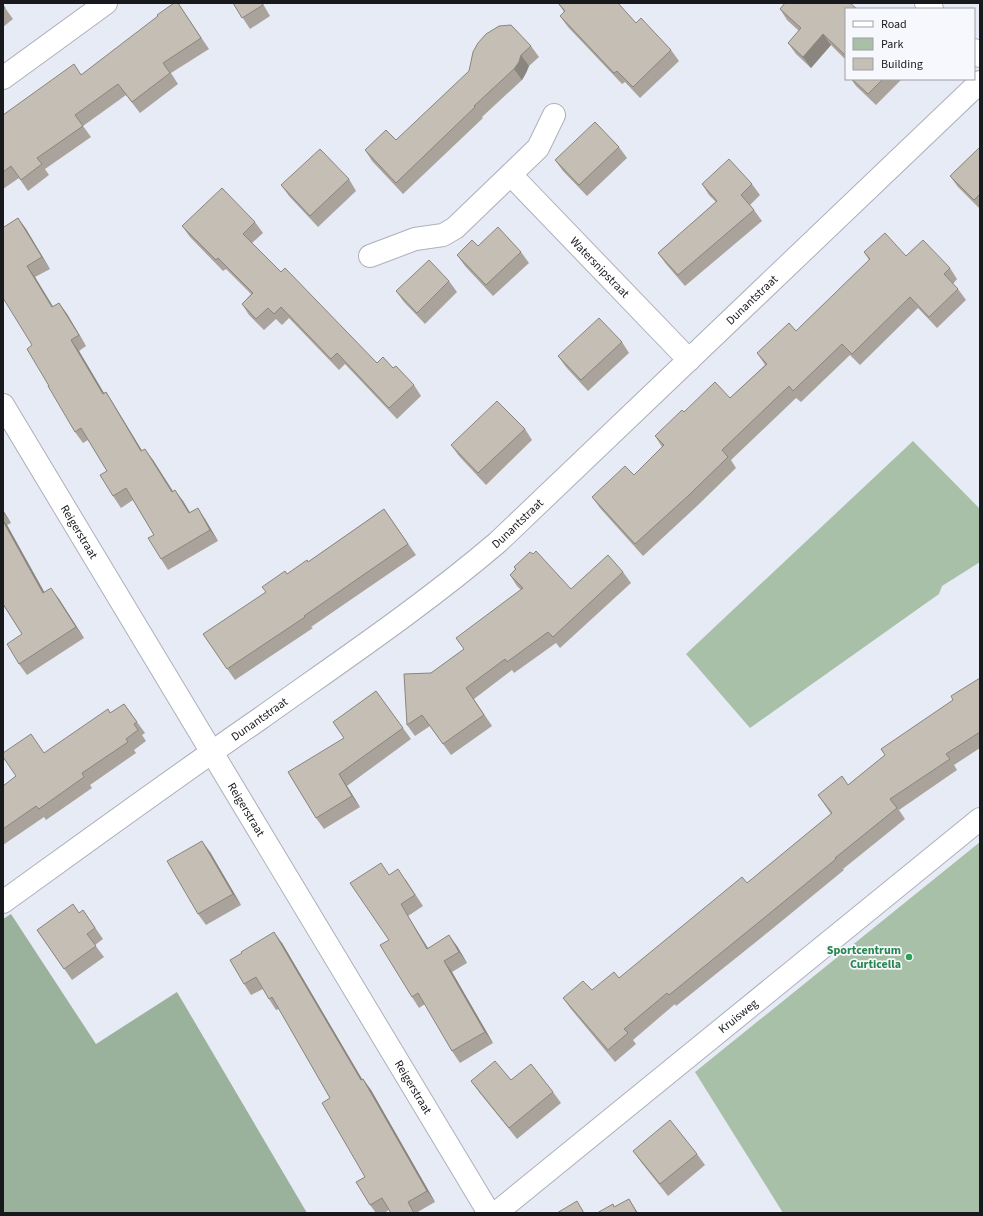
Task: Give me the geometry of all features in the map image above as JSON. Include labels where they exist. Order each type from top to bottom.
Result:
[{"type":"street","points":[[3,78],[106,3]]},
{"type":"street","name":"Dunantstraat","points":[[3,902],[416,608],[498,542],[980,82]]},
{"type":"street","points":[[370,256],[415,239],[443,236],[455,228],[538,148],[554,115]]},
{"type":"street","name":"Watersnipstraat","points":[[511,175],[689,360]]},
{"type":"street","name":"Reigerstraat","points":[[3,405],[489,1213]]},
{"type":"street","name":"Kruisweg","points":[[496,1213],[980,818]]},
{"type":"green space","points":[[913,441],[980,509],[980,562],[942,586],[939,594],[750,728],[686,654]]},
{"type":"green space","name":"Sportcentrum Curticella","points":[[980,842],[980,1213],[783,1213],[695,1072]]},
{"type":"green space","points":[[11,914],[96,1044],[177,992],[307,1213],[3,1213],[3,919]]},
{"type":"building","points":[[174,3],[178,3],[201,38],[163,63],[170,73],[132,102],[118,84],[75,115],[83,126],[37,158],[42,164],[21,180],[11,166],[3,172],[3,115],[74,64],[81,75]]},
{"type":"building","points":[[233,3],[262,3],[263,5],[242,18]]},
{"type":"building","points":[[558,3],[618,3],[636,23],[641,18],[671,50],[633,87],[617,71],[614,73],[560,16],[565,11]]},
{"type":"building","points":[[785,3],[850,3],[856,8],[845,8],[845,55],[823,34],[803,57],[788,43],[801,28],[780,9]]},
{"type":"building","points":[[511,25],[531,46],[521,55],[519,62],[514,69],[396,183],[365,150],[386,130],[396,140],[469,71],[473,52],[478,43],[486,34],[499,26]]},
{"type":"building","points":[[853,80],[882,80],[868,94]]},
{"type":"building","points":[[595,122],[619,147],[579,185],[555,160]]},
{"type":"building","points":[[980,147],[980,194],[974,200],[950,176]]},
{"type":"building","points":[[320,149],[349,179],[310,216],[281,185]]},
{"type":"building","points":[[729,159],[752,184],[741,195],[754,210],[678,275],[658,253],[717,201],[702,184]]},
{"type":"building","points":[[222,188],[255,222],[243,234],[281,272],[285,268],[377,363],[383,357],[393,368],[396,366],[414,385],[389,408],[337,353],[331,359],[281,307],[274,314],[268,308],[256,319],[242,304],[253,293],[218,258],[216,260],[182,226]]},
{"type":"building","points":[[18,218],[42,257],[27,266],[52,307],[59,303],[79,335],[71,340],[103,394],[106,392],[141,451],[145,449],[172,492],[175,490],[189,513],[198,508],[210,530],[161,559],[148,538],[154,535],[126,488],[113,496],[100,475],[107,471],[81,428],[75,432],[27,349],[32,345],[3,298],[3,226],[4,227]]},
{"type":"building","points":[[498,227],[521,252],[486,285],[457,255],[472,240],[478,246]]},
{"type":"building","points":[[885,233],[906,256],[923,240],[950,268],[944,274],[958,289],[929,317],[910,297],[852,354],[842,344],[793,391],[789,386],[722,450],[728,457],[635,544],[592,497],[625,466],[634,475],[664,445],[655,436],[682,410],[684,412],[715,382],[730,398],[767,364],[757,353],[789,323],[796,331],[870,259],[864,252]]},
{"type":"building","points":[[429,260],[449,281],[417,313],[396,291]]},
{"type":"building","points":[[599,318],[622,342],[581,380],[558,356]]},
{"type":"building","points":[[497,401],[525,429],[478,473],[451,445]]},
{"type":"building","points":[[384,509],[408,544],[304,616],[305,617],[227,669],[203,634],[266,592],[262,587],[285,571],[287,574],[307,560],[308,562]]},
{"type":"building","points":[[3,521],[43,593],[51,588],[76,627],[19,664],[7,644],[22,634],[3,604]]},
{"type":"building","points":[[536,551],[571,589],[608,555],[623,572],[553,637],[548,632],[507,662],[505,659],[466,688],[484,715],[443,744],[422,715],[407,725],[404,674],[431,673],[464,649],[456,638],[523,588],[510,575],[516,569],[514,567],[530,552],[533,554]]},
{"type":"building","points":[[980,678],[980,732],[946,754],[950,759],[890,799],[897,808],[669,995],[667,993],[624,1029],[628,1033],[608,1050],[563,998],[583,981],[592,990],[614,972],[619,978],[742,877],[747,883],[832,813],[818,795],[842,776],[848,785],[885,755],[881,749],[953,700],[951,696]]},
{"type":"building","points":[[376,691],[403,728],[339,774],[352,796],[316,818],[288,772],[344,738],[333,722]]},
{"type":"building","points":[[124,704],[137,722],[134,724],[138,730],[126,739],[128,742],[82,773],[84,777],[39,809],[36,806],[3,829],[3,786],[16,776],[3,757],[3,753],[31,734],[44,753],[108,709],[110,713]]},
{"type":"building","points":[[202,841],[233,894],[198,914],[167,861]]},
{"type":"building","points":[[381,863],[389,875],[398,869],[415,895],[401,904],[427,949],[449,935],[459,952],[444,961],[485,1032],[452,1051],[418,993],[412,997],[380,945],[389,940],[350,883]]},
{"type":"building","points":[[73,904],[79,913],[83,910],[95,928],[87,934],[96,946],[64,969],[37,930]]},
{"type":"building","points":[[274,932],[361,1080],[363,1079],[427,1191],[408,1202],[414,1213],[391,1213],[382,1198],[370,1205],[356,1182],[365,1177],[322,1103],[330,1098],[272,997],[269,999],[256,977],[244,984],[230,960]]},
{"type":"building","points":[[495,1061],[511,1080],[531,1064],[553,1092],[509,1128],[471,1081]]},
{"type":"building","points":[[670,1120],[697,1154],[660,1184],[633,1151]]},
{"type":"building","points":[[629,1199],[637,1213],[597,1213],[613,1204],[614,1207]]},
{"type":"building","points":[[577,1201],[584,1213],[557,1213]]},
{"type":"place","name":"Sportcentrum Curticella","points":[[909,957]]}]
